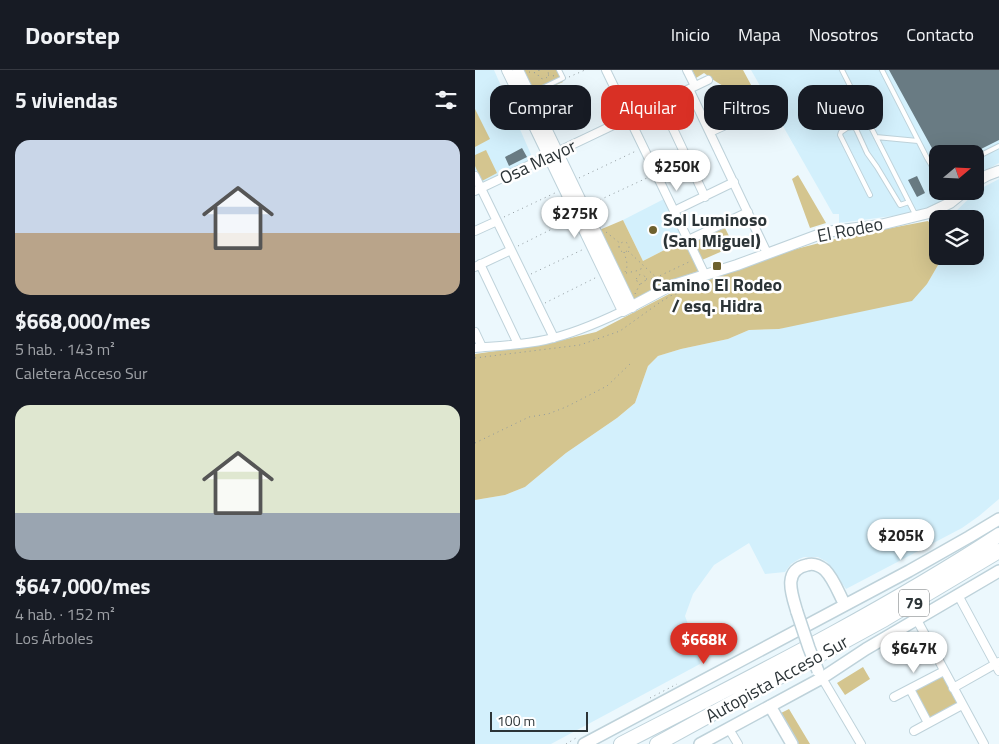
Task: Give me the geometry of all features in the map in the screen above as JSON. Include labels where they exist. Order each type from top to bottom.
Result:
[{"type":"highway","name":"Autopista Acceso Sur","points":[[621,744],[873,611],[944,570],[999,535]]},
{"type":"highway","name":"Autopista Acceso Sur","points":[[657,744],[885,619],[999,551]]},
{"type":"main road","points":[[584,744],[926,562],[999,519]]},
{"type":"main road","points":[[820,675],[797,612],[791,589],[793,574],[796,570],[807,564],[817,565],[828,573],[845,605]]},
{"type":"main road","points":[[700,744],[770,706],[999,571]]},
{"type":"main road","points":[[770,706],[792,744]]},
{"type":"street","points":[[507,70],[554,154],[564,188],[605,274],[627,309]]},
{"type":"street","points":[[607,70],[614,85]]},
{"type":"street","points":[[687,70],[691,85]]},
{"type":"street","points":[[522,71],[527,85]]},
{"type":"street","name":"Osa Mayor","points":[[694,86],[708,80]]},
{"type":"street","points":[[694,92],[710,132],[767,253]]},
{"type":"street","points":[[544,130],[627,309]]},
{"type":"street","name":"Osa Mayor","points":[[478,190],[604,130]]},
{"type":"street","points":[[635,130],[705,275]]},
{"type":"street","points":[[674,130],[705,196]]},
{"type":"street","points":[[710,132],[714,130]]},
{"type":"street","points":[[984,177],[999,170]]},
{"type":"street","points":[[475,176],[478,190],[497,220],[554,338]]},
{"type":"street","points":[[674,212],[734,182]]},
{"type":"street","name":"El Rodeo","points":[[627,309],[670,286],[826,232],[872,227],[917,216],[944,207],[954,200]]},
{"type":"street","points":[[688,240],[748,212]]},
{"type":"street","points":[[475,231],[497,220]]},
{"type":"street","points":[[511,250],[477,265],[518,344]]},
{"type":"street","points":[[475,332],[479,347],[518,344],[554,338],[589,327],[627,309]]},
{"type":"street","points":[[953,688],[998,666],[958,595]]},
{"type":"street","points":[[917,620],[983,744]]},
{"type":"street","points":[[895,697],[944,671]]},
{"type":"street","points":[[820,675],[861,744]]},
{"type":"street","points":[[910,689],[928,723]]},
{"type":"street","points":[[914,731],[962,705]]},
{"type":"street","points":[[729,728],[738,744]]},
{"type":"lane","points":[[549,85],[563,78],[559,70]]},
{"type":"lane","points":[[843,70],[917,216]]},
{"type":"lane","points":[[882,70],[929,161]]},
{"type":"lane","points":[[870,195],[840,135],[847,128],[853,127],[856,130],[867,153],[900,205],[909,202]]},
{"type":"lane","points":[[876,137],[918,141]]},
{"type":"lane","points":[[984,154],[999,146]]},
{"type":"path","points":[[539,70],[540,78],[544,79],[549,74],[547,70]]},
{"type":"path","points":[[563,78],[564,80],[585,70]]},
{"type":"path","points":[[522,71],[538,73]]},
{"type":"path","points":[[577,179],[644,148]]},
{"type":"path","points":[[590,204],[656,174]]},
{"type":"path","points":[[497,220],[564,188]]},
{"type":"path","points":[[511,250],[578,216]]},
{"type":"path","points":[[644,268],[623,274],[628,266],[624,252],[619,249],[622,243],[628,244],[628,251],[660,281]]},
{"type":"path","points":[[525,277],[592,246]]},
{"type":"path","points":[[624,252],[628,251]]},
{"type":"path","points":[[634,296],[640,283],[645,282],[646,279],[656,278],[697,259]]},
{"type":"path","points":[[636,271],[639,275],[644,275],[646,279]]},
{"type":"path","points":[[539,306],[605,274]]},
{"type":"path","points":[[639,275],[637,280],[640,283]]},
{"type":"path","points":[[475,358],[580,345],[620,331],[670,296],[697,287]]},
{"type":"path","points":[[475,443],[529,417],[548,414],[566,407],[607,386],[630,364]]},
{"type":"shaded area","points":[[475,70],[494,70],[501,85],[490,85],[490,130],[520,130],[533,159],[482,184],[475,170]]},
{"type":"shaded area","points":[[521,70],[557,70],[563,82],[556,85],[528,85]]},
{"type":"shaded area","points":[[692,70],[743,70],[751,85],[721,85],[704,73],[696,78]]},
{"type":"shaded area","points":[[751,70],[999,70],[999,163],[984,171],[984,145],[929,145],[929,200],[950,201],[923,212],[839,223],[839,214],[833,214],[785,130],[788,130],[788,85],[760,85]]},
{"type":"shaded area","points":[[475,109],[490,139],[475,147]]},
{"type":"shaded area","points":[[486,150],[497,173],[482,181],[475,166],[475,155]]},
{"type":"shaded area","points":[[798,175],[826,223],[810,228],[792,179]]},
{"type":"shaded area","points":[[999,179],[999,499],[962,528],[846,589],[827,562],[818,557],[804,557],[791,564],[785,572],[765,574],[749,543],[714,565],[693,594],[685,616],[698,651],[700,664],[551,744],[475,744],[475,500],[505,495],[525,487],[566,453],[617,418],[635,403],[648,366],[658,356],[728,339],[749,330],[779,329],[927,284],[938,265],[984,265],[984,210],[957,210],[968,200],[984,200],[984,187]]},
{"type":"shaded area","name":"Sol Luminoso (San Miguel)","points":[[664,199],[684,240],[643,261],[623,220]]},
{"type":"shaded area","points":[[623,220],[643,261],[684,240],[699,271],[663,283],[635,299],[631,298],[597,231]]},
{"type":"shaded area","points":[[928,221],[929,265],[938,265],[927,284],[912,301],[779,329],[749,330],[728,339],[658,356],[648,366],[635,403],[617,418],[566,453],[525,487],[505,495],[475,500],[475,354],[545,344],[596,332],[673,292],[796,249],[843,237]]},
{"type":"shaded area","points":[[724,226],[734,246],[702,260],[693,240]]},
{"type":"shaded area","points":[[863,667],[870,679],[845,695],[837,683]]},
{"type":"shaded area","points":[[943,675],[958,703],[929,720],[913,691]]},
{"type":"shaded area","points":[[789,709],[810,744],[796,744],[779,714]]},
{"type":"building","points":[[889,70],[999,70],[999,140],[984,148],[984,145],[930,145]]},
{"type":"building","points":[[522,148],[527,157],[509,166],[505,157]]},
{"type":"building","points":[[917,176],[925,193],[917,197],[908,180]]},
{"type":"place","name":"Sol Luminoso (San Miguel)","points":[[653,230]]},
{"type":"place","name":"Camino El Rodeo / esq. Hidra","points":[[717,266]]}]
